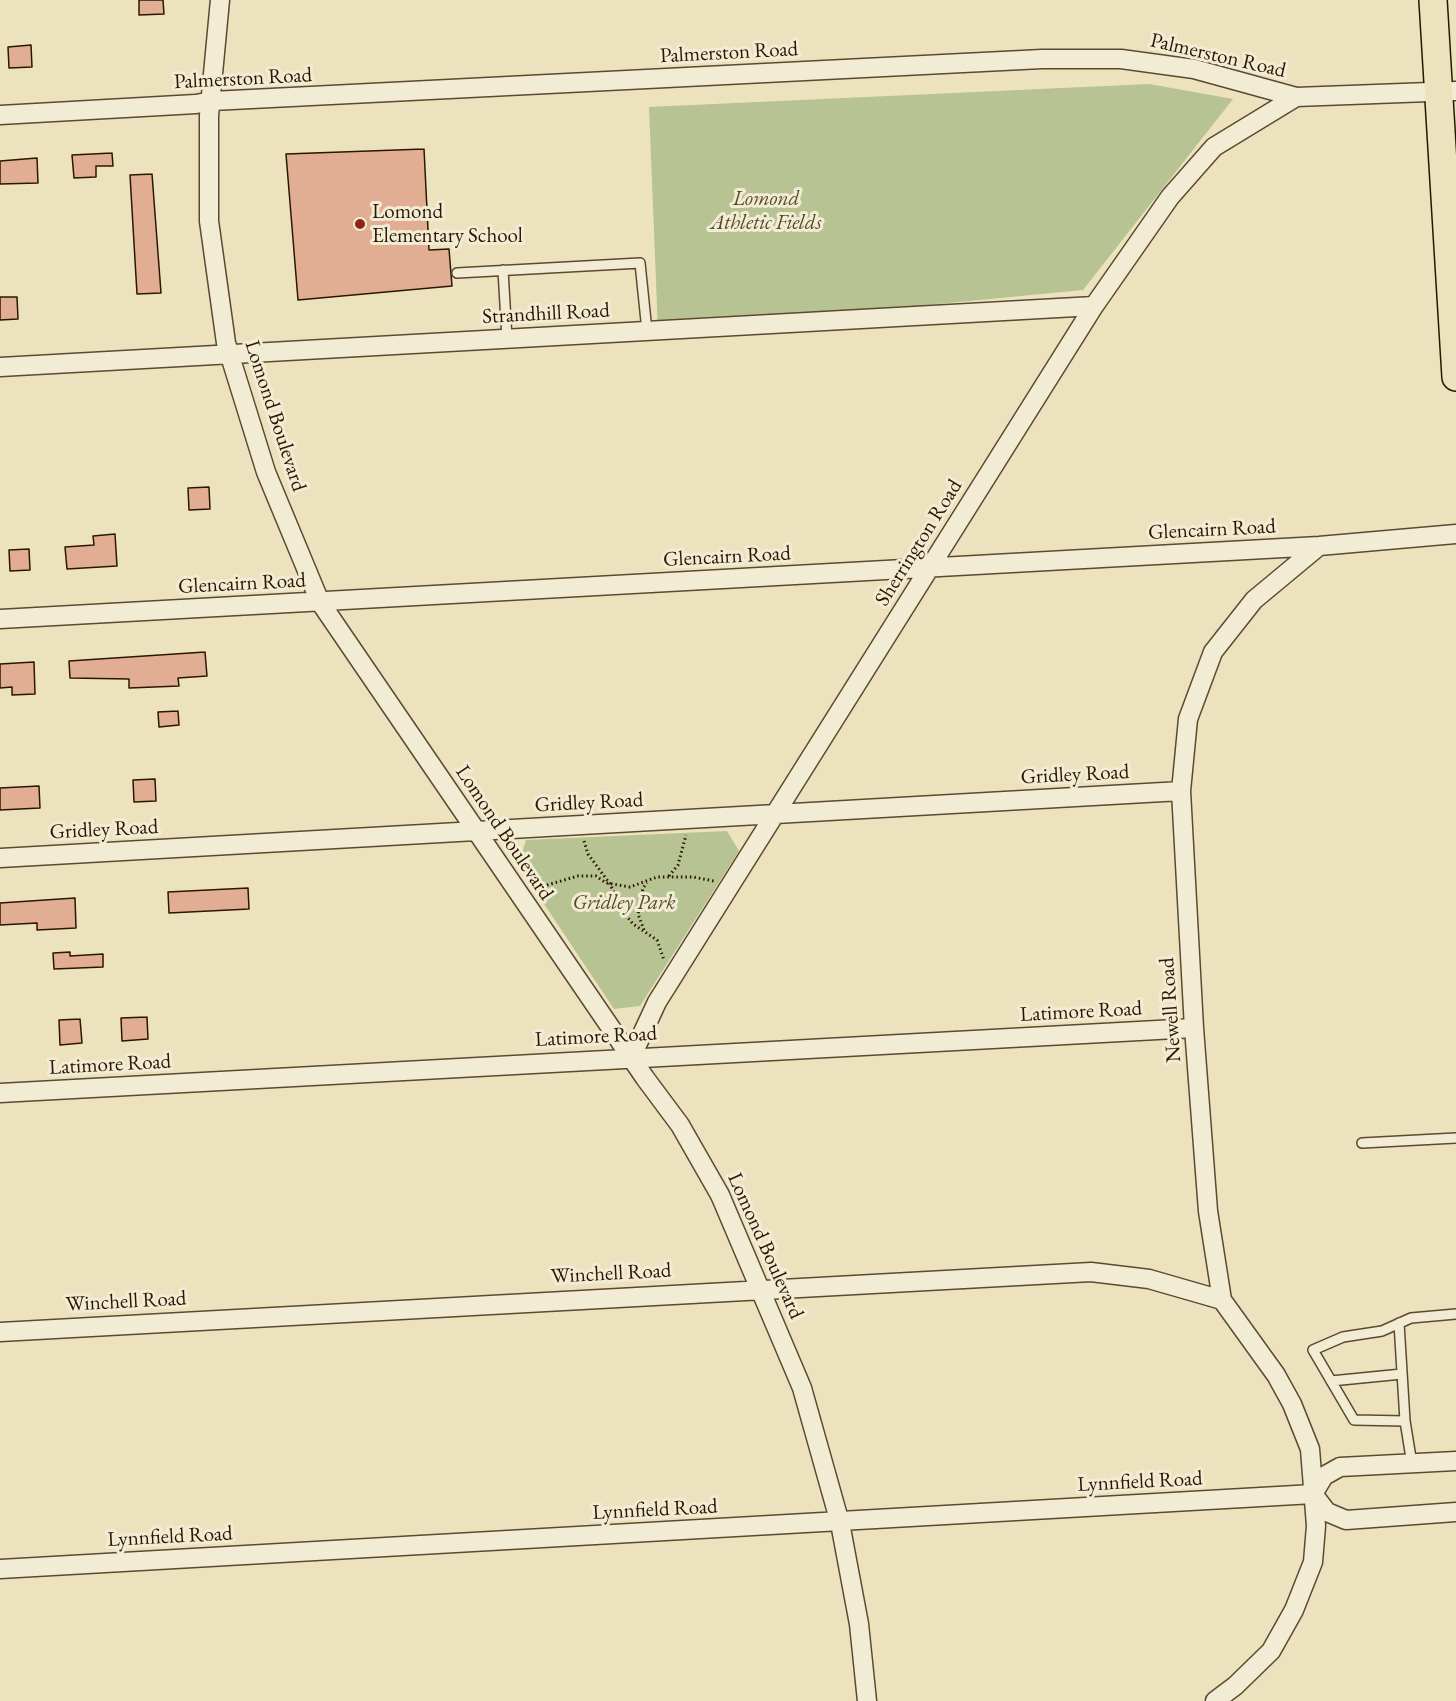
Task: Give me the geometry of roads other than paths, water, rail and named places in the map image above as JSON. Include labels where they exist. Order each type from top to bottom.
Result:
[{"type":"main road","points":[[1433,0],[1447,91],[1456,377]]},
{"type":"street","name":"Lomond Boulevard","points":[[220,0],[212,101],[209,221],[226,343],[266,472],[320,602],[631,1058],[680,1125],[715,1185],[762,1288],[802,1388],[840,1522],[859,1624],[867,1701]]},
{"type":"street","name":"Palmerston Road","points":[[0,115],[212,101],[1042,59],[1110,59],[1194,69],[1296,97],[1447,91]]},
{"type":"street","name":"Sherrington Road","points":[[631,1058],[657,1002],[1094,306],[1170,197],[1214,147],[1296,97]]},
{"type":"street","name":"Strandhill Road","points":[[0,367],[1094,306]]},
{"type":"street","name":"Glencairn Road","points":[[0,619],[930,569],[1319,546],[1456,534]]},
{"type":"street","name":"Newell Road","points":[[1215,1701],[1235,1686],[1271,1651],[1294,1610],[1313,1562],[1316,1526],[1310,1449],[1292,1404],[1276,1375],[1222,1300],[1209,1211],[1194,1028],[1181,791],[1188,719],[1213,652],[1254,600],[1319,546]]},
{"type":"street","name":"Gridley Road","points":[[0,858],[1181,791]]},
{"type":"street","name":"Latimore Road","points":[[0,1093],[1194,1028]]},
{"type":"street","name":"Winchell Road","points":[[0,1332],[762,1288],[1091,1272],[1149,1280],[1222,1300]]},
{"type":"street","points":[[1456,1461],[1340,1467],[1324,1476],[1313,1494],[1327,1512],[1346,1521],[1456,1512]]},
{"type":"street","name":"Lynnfield Road","points":[[0,1569],[1313,1494]]},
{"type":"lane","points":[[457,273],[640,263],[647,331]]},
{"type":"lane","points":[[503,270],[507,339]]},
{"type":"lane","points":[[1362,1143],[1456,1137]]},
{"type":"lane","points":[[1405,1421],[1354,1420],[1313,1350],[1343,1337],[1382,1331],[1411,1318],[1456,1314]]},
{"type":"lane","points":[[1399,1323],[1405,1421],[1412,1464]]},
{"type":"lane","points":[[1331,1381],[1402,1374]]},
{"type":"place","name":"Lomond Elementary School","points":[[360,224]]},
{"type":"park label","name":"Lomond Athletic Fields","points":[[766,211]]},
{"type":"park label","name":"Gridley Park","points":[[624,903]]}]
